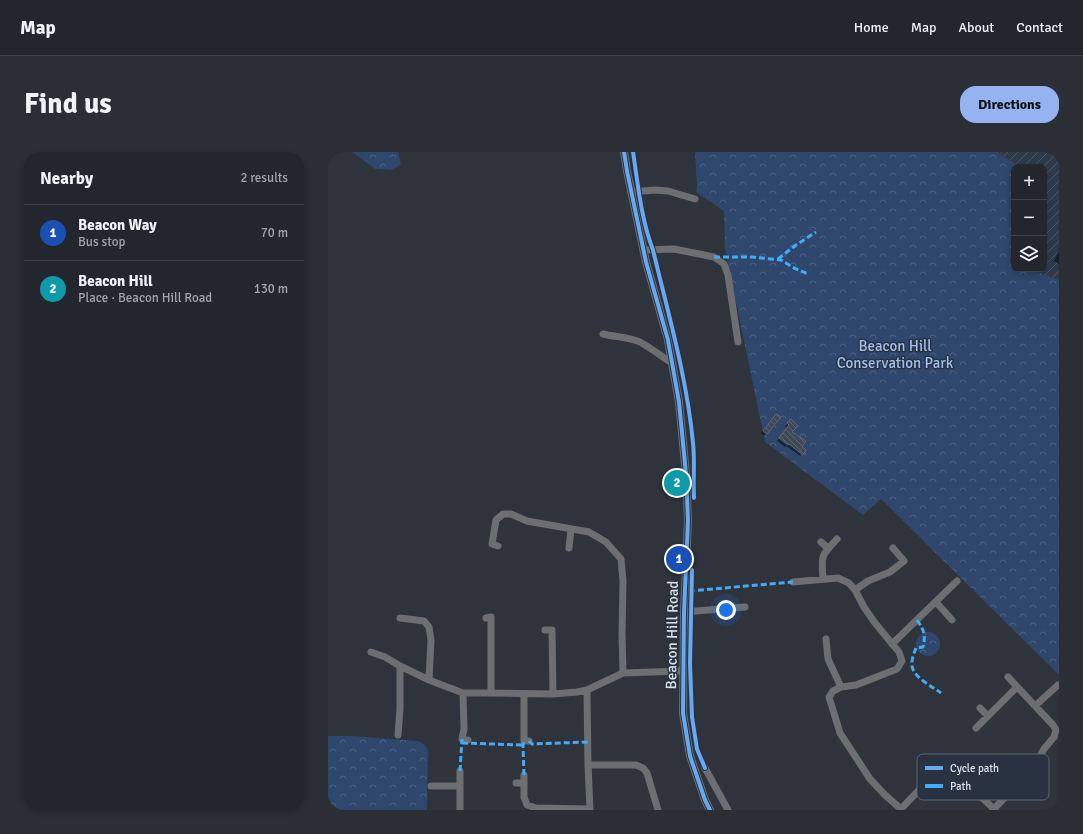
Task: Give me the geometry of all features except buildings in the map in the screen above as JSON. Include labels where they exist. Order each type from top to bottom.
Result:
[{"type":"street","name":"Beacon Hill Road","points":[[624,152],[643,250],[668,340],[682,432],[688,520],[684,612],[683,713],[690,756],[705,800],[710,810]]},
{"type":"street","points":[[631,192],[655,190],[668,191],[696,199]]},
{"type":"street","points":[[643,250],[674,249],[714,257],[724,264],[728,275],[738,342]]},
{"type":"street","points":[[603,334],[629,338],[641,343],[672,363]]},
{"type":"street","points":[[492,544],[496,520],[503,514],[511,514],[528,521],[589,532],[606,542],[621,559],[623,581],[623,673]]},
{"type":"street","points":[[569,548],[571,529]]},
{"type":"street","points":[[823,579],[821,560],[824,552],[837,538]]},
{"type":"street","points":[[821,542],[828,548]]},
{"type":"street","points":[[893,548],[910,567]]},
{"type":"street","points":[[856,590],[868,581],[890,572],[904,561]]},
{"type":"street","points":[[793,582],[838,578],[849,583],[856,590],[864,607],[875,623],[899,652],[902,661],[897,669],[856,685],[841,687],[833,691],[829,697],[840,733],[870,778],[900,809],[917,792]]},
{"type":"street","points":[[892,644],[957,581]]},
{"type":"street","points":[[936,602],[952,620]]},
{"type":"street","points":[[684,612],[745,607]]},
{"type":"street","points":[[491,617],[491,692]]},
{"type":"street","points":[[400,618],[424,621],[429,626],[431,640],[429,680]]},
{"type":"street","points":[[552,630],[553,694]]},
{"type":"street","points":[[826,639],[828,658],[841,687]]},
{"type":"street","points":[[371,652],[386,657],[400,666],[429,680],[463,693],[491,692],[553,694],[577,692],[587,690],[623,673],[683,671]]},
{"type":"street","points":[[819,653],[828,653]]},
{"type":"street","points":[[398,735],[400,709],[400,666]]},
{"type":"street","points":[[1008,677],[1056,730],[1054,737],[1041,754]]},
{"type":"street","points":[[1035,706],[1058,685]]},
{"type":"street","points":[[976,728],[1017,687]]},
{"type":"street","points":[[524,775],[524,797],[527,805],[536,808],[590,809],[587,690]]},
{"type":"street","points":[[462,739],[464,729],[463,693]]},
{"type":"street","points":[[524,694],[524,741]]},
{"type":"street","points":[[980,708],[988,716]]},
{"type":"street","points":[[588,765],[636,765],[643,768],[658,810]]},
{"type":"street","points":[[705,768],[728,810]]},
{"type":"street","points":[[460,771],[460,810]]},
{"type":"street","points":[[516,783],[524,783]]},
{"type":"street","points":[[431,786],[460,786]]},
{"type":"street","points":[[984,800],[994,810],[1003,800]]},
{"type":"shaded area","points":[[996,152],[1059,152],[1059,280],[1038,272],[1047,272],[1047,164],[1016,164]]},
{"type":"green space","points":[[352,152],[398,152],[401,164],[392,170],[375,169]]},
{"type":"green space","name":"Beacon Hill Conservation Park","points":[[695,152],[996,152],[1016,164],[1011,164],[1011,272],[1038,272],[1059,280],[1059,675],[881,499],[863,515],[765,442],[725,249],[724,211],[696,192]]},
{"type":"green space","points":[[928,632],[936,636],[940,644],[936,652],[928,656],[920,652],[916,644],[920,636]]},
{"type":"green space","points":[[328,736],[352,736],[418,741],[424,744],[428,750],[427,810],[328,810]]},
{"type":"marked path","points":[[778,259],[816,232]]},
{"type":"marked path","points":[[714,257],[752,257],[781,260],[808,274]]},
{"type":"marked path","points":[[689,591],[793,582]]},
{"type":"marked path","points":[[917,620],[923,630],[924,639],[923,647],[916,648],[914,652],[912,662],[913,670],[920,678],[941,693]]},
{"type":"marked path","points":[[460,771],[462,739]]},
{"type":"marked path","points":[[524,741],[524,775]]},
{"type":"marked path","points":[[529,741],[532,744],[588,742]]},
{"type":"marked path","points":[[462,743],[523,745]]},
{"type":"cycle path","points":[[624,152],[646,262],[668,340],[679,402],[686,474],[688,520],[684,612],[683,713],[690,756],[705,800],[710,810]]},
{"type":"cycle path","points":[[633,152],[643,214],[682,370],[694,450],[694,498]]},
{"type":"cycle path","points":[[692,570],[690,664],[692,717],[697,749],[705,768]]},
{"type":"place","name":"Beacon Hill","points":[[677,483]]},
{"type":"place","name":"Beacon Way","points":[[679,559]]}]
